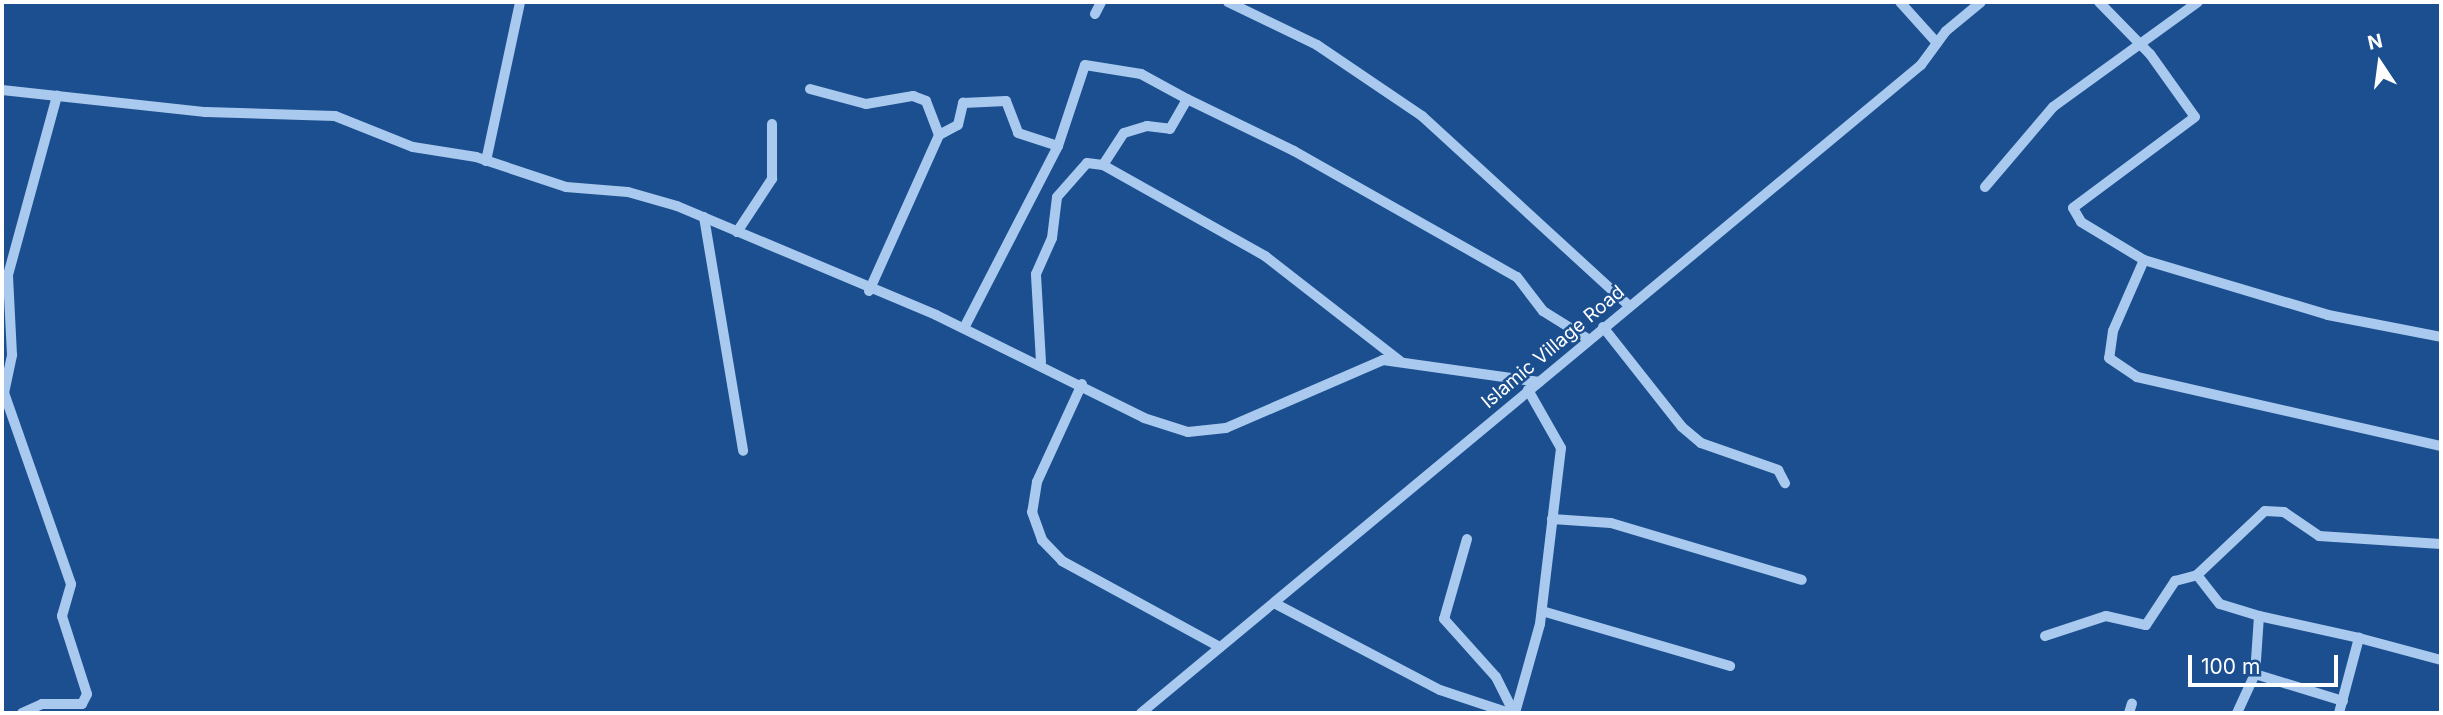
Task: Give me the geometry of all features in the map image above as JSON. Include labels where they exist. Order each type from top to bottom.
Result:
[{"type":"street","points":[[486,161],[520,2]]},
{"type":"street","points":[[1096,14],[1101,2]]},
{"type":"street","points":[[1228,2],[1317,45],[1422,116],[1629,306]]},
{"type":"street","points":[[1900,2],[1937,43]]},
{"type":"street","name":"Islamic Village Road","points":[[1140,713],[1921,65],[1937,43],[1981,2]]},
{"type":"street","points":[[2099,2],[2195,117],[2073,208],[2081,222],[2144,260],[2328,316],[2441,337]]},
{"type":"street","points":[[1984,187],[2053,107],[2136,44],[2198,2]]},
{"type":"street","points":[[964,328],[1058,146],[1085,65],[1141,74],[1294,151],[1517,277],[1543,311],[1588,339]]},
{"type":"street","points":[[810,89],[866,104],[913,96],[926,101],[939,135]]},
{"type":"street","points":[[2,90],[335,116],[413,147],[486,161],[566,187],[628,192],[704,217],[869,291],[964,328],[1041,362],[1143,418],[1209,432],[1353,368],[1401,361],[1539,382]]},
{"type":"street","points":[[22,713],[42,704],[82,704],[87,694],[62,616],[71,584],[4,393],[12,355],[8,275],[57,96]]},
{"type":"street","points":[[869,291],[939,135],[958,125],[963,103],[995,99],[1006,102],[1018,132],[1058,146]]},
{"type":"street","points":[[1103,165],[1124,133],[1170,129],[1187,99]]},
{"type":"street","points":[[737,232],[772,179],[772,124]]},
{"type":"street","points":[[1041,362],[1034,292],[1057,197],[1087,163],[1103,165],[1265,256],[1401,361]]},
{"type":"street","points":[[704,217],[743,451]]},
{"type":"street","points":[[2144,260],[2107,349],[2118,368],[2441,446]]},
{"type":"street","points":[[1603,327],[1682,427],[1701,443],[1778,470],[1785,483]]},
{"type":"street","points":[[1082,384],[1037,482],[1032,512],[1042,540],[1062,561],[1220,648]]},
{"type":"street","points":[[1513,713],[1542,611],[1561,448],[1528,390]]},
{"type":"street","points":[[2045,636],[2106,616],[2146,625],[2175,581],[2197,575],[2265,511],[2284,512],[2319,536],[2441,544]]},
{"type":"street","points":[[1552,519],[1611,523],[1802,580]]},
{"type":"street","points":[[1467,539],[1444,619],[1496,677],[1513,713]]},
{"type":"street","points":[[2197,575],[2220,604],[2441,660]]},
{"type":"street","points":[[1274,603],[1440,690],[1513,713]]},
{"type":"street","points":[[1542,611],[1730,666]]},
{"type":"street","points":[[2237,713],[2255,674],[2259,616]]},
{"type":"street","points":[[2339,713],[2359,638]]},
{"type":"street","points":[[2255,674],[2343,701]]}]
